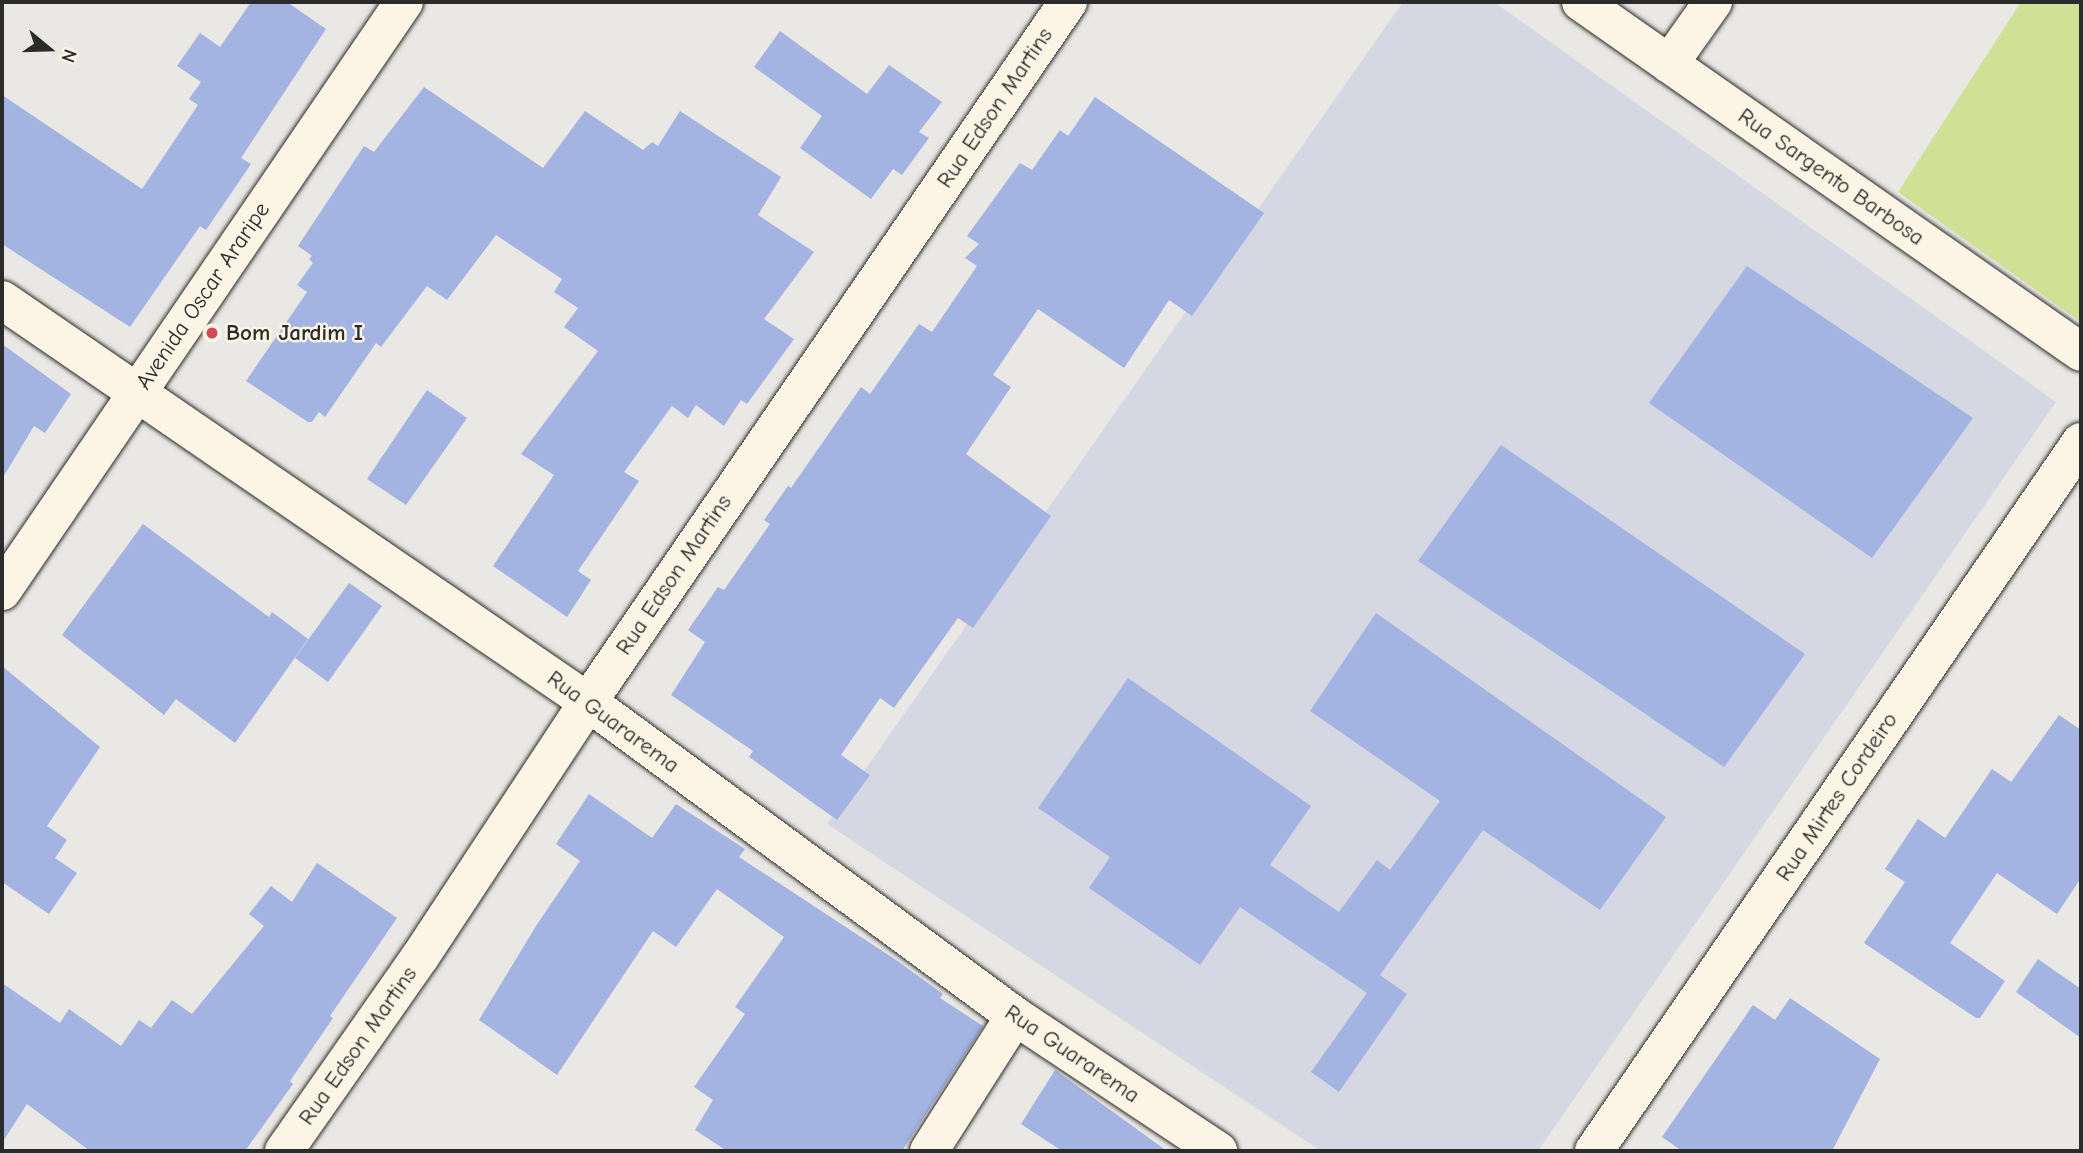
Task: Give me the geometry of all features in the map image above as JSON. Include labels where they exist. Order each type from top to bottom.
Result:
[{"type":"street","name":"Avenida Oscar Araripe","points":[[2,591],[404,2]]},
{"type":"street","name":"Rua Edson Martins","points":[[284,1151],[420,957],[587,702],[1068,2]]},
{"type":"street","name":"Rua Sargento Barbosa","points":[[1581,2],[2081,352]]},
{"type":"street","points":[[1669,64],[1713,2]]},
{"type":"street","name":"Rua Guararema","points":[[2,300],[587,702],[1015,1016],[1218,1151]]},
{"type":"street","name":"Rua Mirtes Cordeiro","points":[[1594,1151],[2081,442]]},
{"type":"street","points":[[929,1151],[1015,1016]]},
{"type":"shaded area","points":[[1403,2],[1494,2],[2056,402],[1538,1151],[1321,1151],[827,824]]},
{"type":"green space","points":[[2021,2],[2081,2],[2081,322],[1898,192]]},
{"type":"building","points":[[251,2],[287,2],[326,29],[241,158],[251,164],[206,230],[200,226],[130,327],[2,244],[2,95],[142,189],[198,105],[189,99],[201,82],[177,66],[200,33],[220,47]]},
{"type":"building","points":[[780,31],[867,94],[889,65],[942,102],[919,132],[929,138],[902,175],[893,169],[871,199],[800,148],[822,116],[754,67]]},
{"type":"building","points":[[424,87],[543,168],[585,111],[643,150],[652,142],[658,146],[680,111],[781,177],[758,215],[814,252],[764,319],[794,339],[747,404],[741,400],[724,426],[696,405],[688,418],[672,406],[624,472],[639,481],[578,571],[591,580],[567,617],[493,566],[554,475],[521,454],[598,351],[564,327],[578,308],[554,292],[562,279],[496,235],[447,300],[427,286],[381,347],[376,343],[325,417],[319,412],[312,422],[308,422],[246,381],[307,292],[297,285],[313,263],[309,259],[312,256],[298,246],[364,146],[374,152]]},
{"type":"building","points":[[1095,97],[1264,213],[1192,316],[1169,300],[1124,368],[1038,309],[993,375],[1011,387],[966,454],[1051,516],[973,628],[958,618],[894,708],[880,698],[841,755],[870,775],[837,820],[749,757],[753,751],[671,695],[705,642],[688,630],[718,587],[724,590],[770,524],[764,520],[788,486],[791,488],[861,387],[870,394],[919,324],[932,332],[977,266],[965,258],[979,244],[967,236],[1020,163],[1032,170],[1060,130],[1068,136]]},
{"type":"building","points":[[1747,266],[1973,418],[1872,558],[1649,403]]},
{"type":"building","points":[[2,344],[71,394],[45,433],[34,426],[2,479]]},
{"type":"building","points":[[427,390],[467,418],[406,505],[367,479]]},
{"type":"building","points":[[1501,445],[1805,654],[1724,767],[1418,561]]},
{"type":"building","points":[[143,524],[269,617],[272,612],[308,639],[235,743],[176,699],[164,715],[62,635]]},
{"type":"building","points":[[349,583],[382,606],[328,682],[295,658]]},
{"type":"building","points":[[1376,613],[1666,817],[1600,910],[1483,830],[1380,975],[1407,994],[1339,1092],[1311,1072],[1367,993],[1240,907],[1200,965],[1089,888],[1110,857],[1038,808],[1128,678],[1311,806],[1270,865],[1339,912],[1377,860],[1390,870],[1440,801],[1310,711]]},
{"type":"building","points":[[2,666],[100,747],[47,826],[67,840],[55,858],[77,873],[49,914],[2,882]]},
{"type":"building","points":[[2059,715],[2081,730],[2081,878],[2057,914],[1997,873],[1950,943],[2005,981],[1980,1018],[1976,1018],[1864,943],[1905,882],[1885,869],[1918,819],[1945,838],[1992,769],[2011,782]]},
{"type":"building","points":[[589,794],[652,838],[676,804],[745,849],[739,857],[896,960],[943,994],[940,998],[983,1026],[902,1151],[727,1151],[695,1130],[713,1100],[694,1087],[745,1014],[735,1007],[784,937],[717,889],[676,947],[653,931],[557,1075],[479,1020],[536,926],[580,861],[556,844]]},
{"type":"building","points":[[317,863],[397,918],[330,1016],[333,1018],[290,1081],[293,1084],[245,1151],[90,1151],[27,1104],[2,1143],[2,983],[60,1023],[69,1009],[121,1046],[139,1020],[151,1028],[172,1000],[192,1014],[264,926],[249,914],[271,886],[292,902]]},
{"type":"building","points":[[2038,959],[2081,989],[2081,1038],[2016,992]]},
{"type":"building","points":[[1790,998],[1880,1059],[1832,1151],[1682,1151],[1662,1137],[1753,1005],[1775,1020]]},
{"type":"building","points":[[1055,1070],[1167,1151],[1062,1151],[1021,1124]]},
{"type":"place","name":"Bom Jardim I","points":[[212,333]]}]
